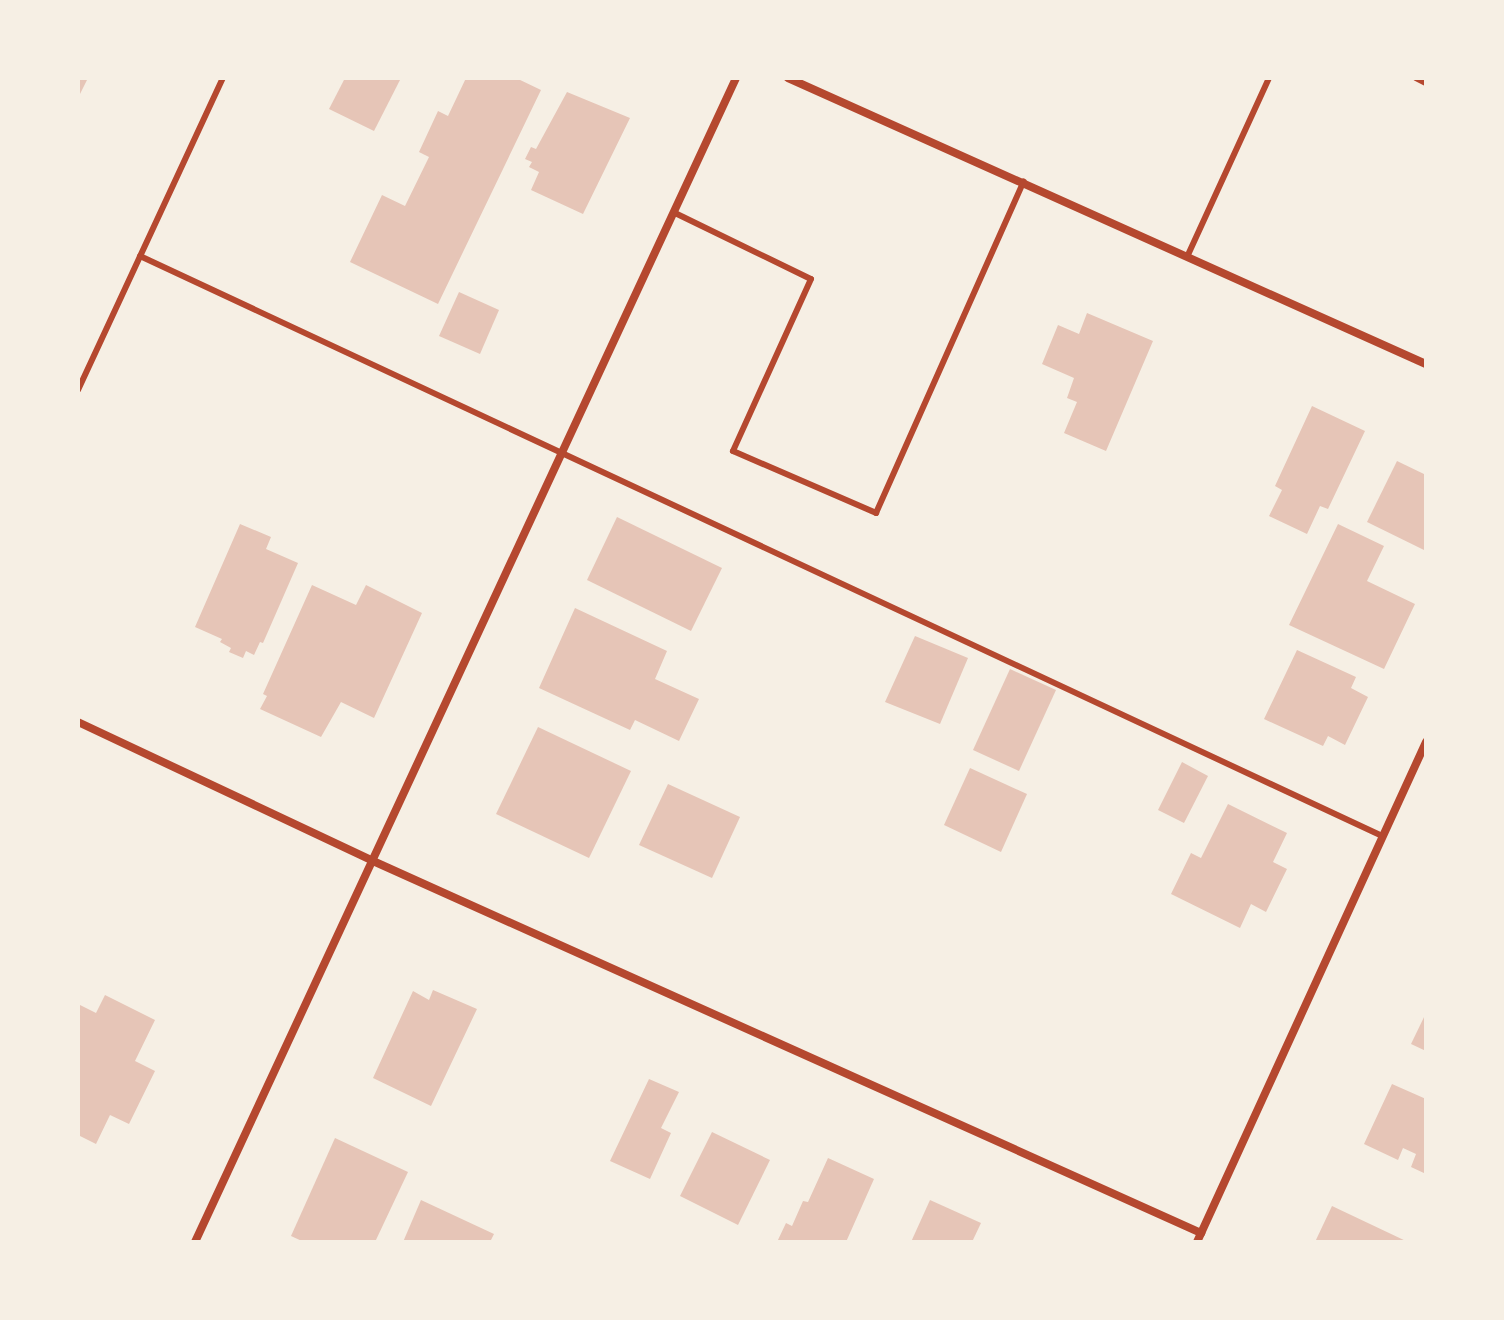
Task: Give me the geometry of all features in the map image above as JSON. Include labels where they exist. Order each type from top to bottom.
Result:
[{"type":"street","points":[[195,1242],[736,78]]},
{"type":"street","points":[[788,78],[1024,181],[1426,364]]},
{"type":"street","points":[[78,722],[373,861],[1199,1237],[1426,742]]},
{"type":"lane","points":[[78,390],[223,78]]},
{"type":"lane","points":[[1187,257],[1269,78]]},
{"type":"lane","points":[[1416,78],[1426,83]]},
{"type":"lane","points":[[675,213],[811,279],[733,451],[876,513],[1024,181]]},
{"type":"lane","points":[[140,256],[1382,836]]},
{"type":"building","points":[[78,78],[88,78],[78,98]]},
{"type":"building","points":[[345,78],[401,78],[374,131],[329,109]]},
{"type":"building","points":[[466,78],[516,78],[541,90],[438,304],[350,262],[382,195],[405,206],[429,157],[419,152],[438,111],[448,116]]},
{"type":"building","points":[[567,92],[630,118],[583,214],[531,190],[539,172],[529,167],[532,162],[525,159],[531,147],[536,149]]},
{"type":"building","points":[[459,292],[499,310],[480,354],[439,336]]},
{"type":"building","points":[[1087,313],[1153,341],[1106,451],[1064,433],[1077,402],[1067,398],[1074,378],[1042,364],[1058,325],[1079,334]]},
{"type":"building","points":[[1312,406],[1365,431],[1328,509],[1320,506],[1307,534],[1269,516],[1282,490],[1275,486]]},
{"type":"building","points":[[1397,461],[1426,475],[1424,550],[1367,522]]},
{"type":"building","points":[[617,517],[722,568],[691,631],[587,580]]},
{"type":"building","points":[[240,524],[271,537],[266,549],[298,563],[263,643],[260,642],[254,655],[246,651],[243,658],[229,652],[231,648],[220,642],[222,639],[195,627]]},
{"type":"building","points":[[1338,524],[1384,546],[1367,581],[1415,604],[1384,669],[1289,625]]},
{"type":"building","points":[[312,585],[356,605],[366,585],[422,613],[374,718],[341,702],[321,737],[260,709],[267,696],[263,694]]},
{"type":"building","points":[[575,608],[667,651],[655,679],[699,699],[679,741],[635,720],[630,730],[539,688]]},
{"type":"building","points":[[915,636],[968,658],[940,724],[885,702]]},
{"type":"building","points":[[1297,650],[1356,677],[1351,688],[1368,697],[1345,745],[1328,736],[1323,746],[1264,719]]},
{"type":"building","points":[[1010,669],[1056,690],[1019,771],[973,750]]},
{"type":"building","points":[[538,727],[631,771],[589,858],[496,814]]},
{"type":"building","points":[[1182,762],[1208,776],[1184,823],[1158,810]]},
{"type":"building","points":[[970,768],[1027,794],[1001,852],[944,825]]},
{"type":"building","points":[[668,784],[740,817],[712,878],[639,845]]},
{"type":"building","points":[[1228,804],[1287,833],[1273,862],[1287,869],[1266,912],[1251,904],[1240,928],[1171,894],[1191,853],[1201,858]]},
{"type":"building","points":[[433,990],[477,1009],[431,1106],[373,1078],[413,991],[429,1000]]},
{"type":"building","points":[[105,995],[155,1020],[135,1061],[155,1071],[129,1124],[110,1115],[96,1144],[78,1135],[78,1004],[96,1013]]},
{"type":"building","points":[[1426,1013],[1426,1051],[1411,1044]]},
{"type":"building","points":[[649,1079],[679,1092],[661,1128],[671,1133],[650,1179],[610,1161]]},
{"type":"building","points":[[1392,1084],[1426,1099],[1426,1174],[1411,1167],[1416,1154],[1403,1148],[1398,1160],[1364,1144]]},
{"type":"building","points":[[712,1132],[770,1160],[738,1225],[680,1196]]},
{"type":"building","points":[[335,1138],[408,1172],[375,1242],[304,1242],[291,1236]]},
{"type":"building","points":[[828,1158],[874,1179],[846,1242],[777,1242],[786,1223],[792,1226],[803,1201],[808,1202]]},
{"type":"building","points":[[421,1200],[494,1234],[490,1242],[403,1242]]},
{"type":"building","points":[[930,1200],[981,1223],[972,1242],[911,1242]]},
{"type":"building","points":[[1332,1206],[1408,1242],[1315,1242]]}]
